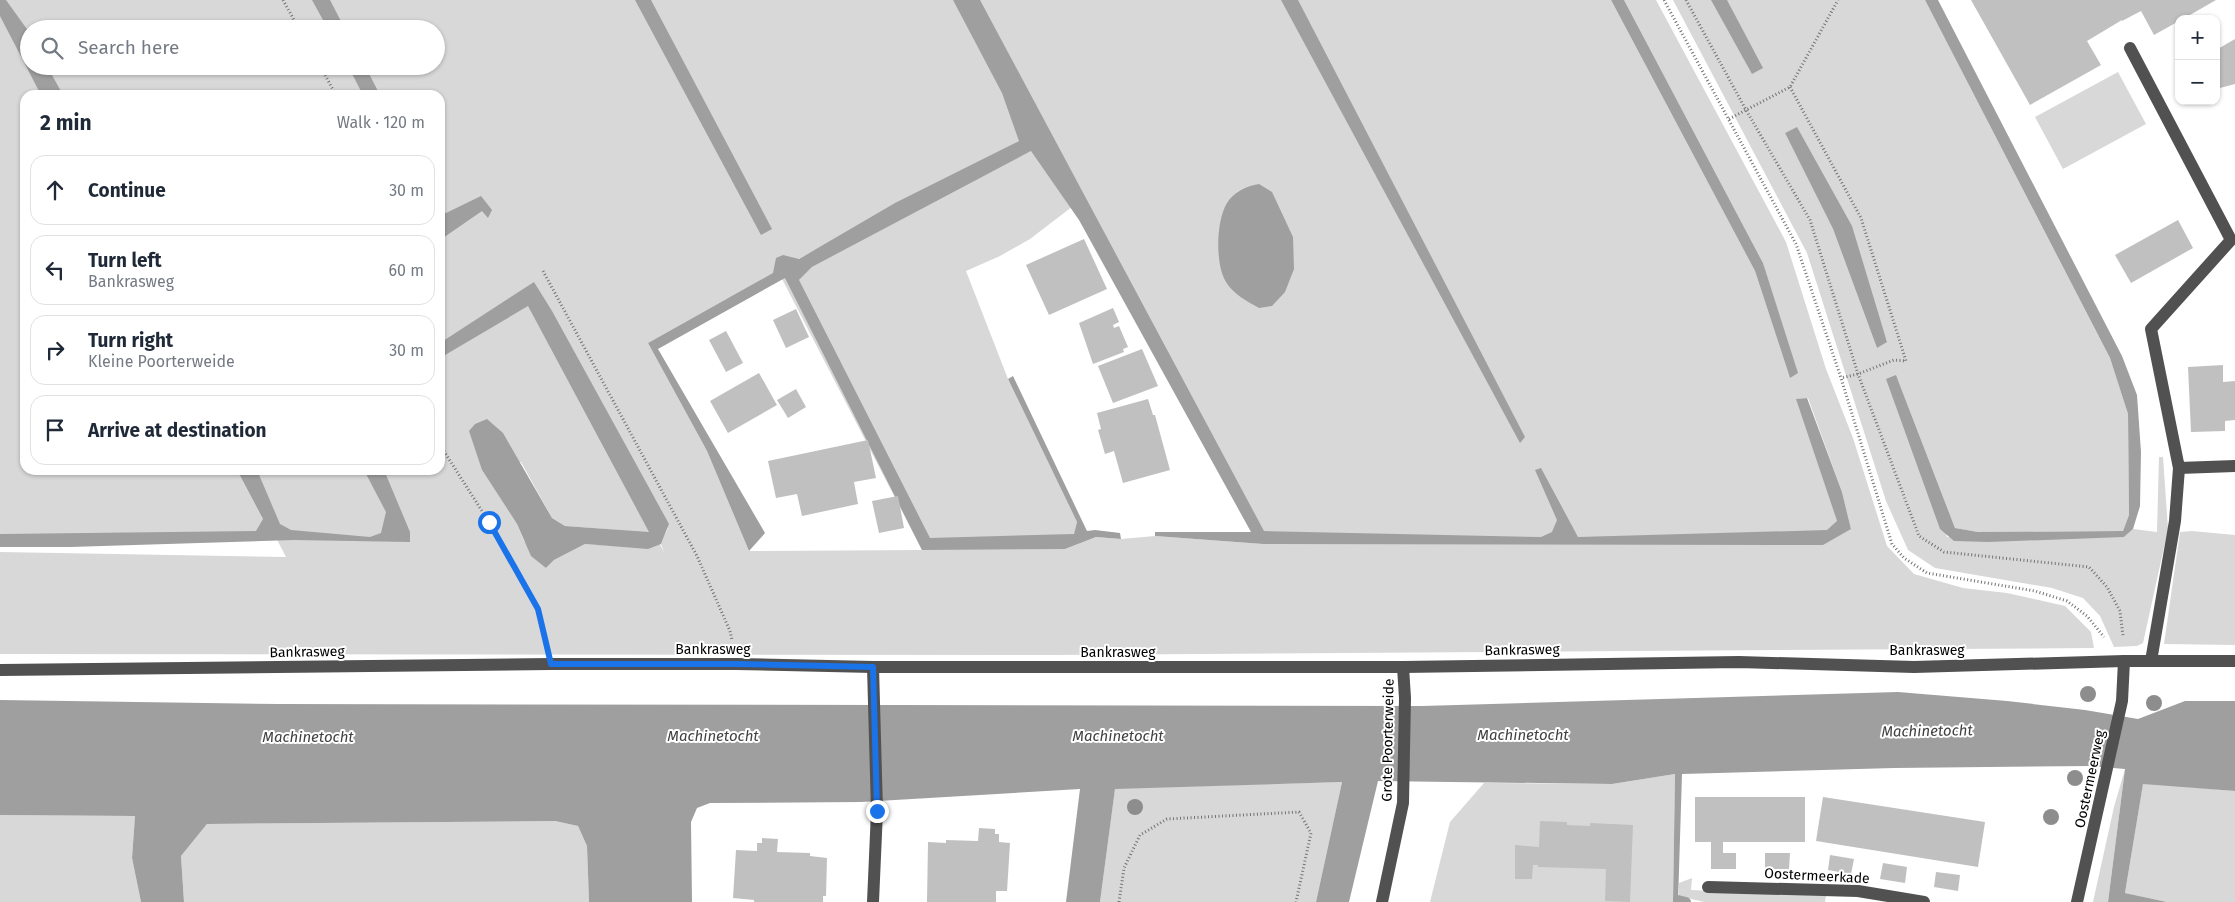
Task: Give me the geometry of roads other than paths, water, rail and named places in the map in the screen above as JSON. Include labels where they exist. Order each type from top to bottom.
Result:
[{"type":"street","points":[[2130,48],[2231,240],[2151,329],[2179,468],[2174,520],[2151,661]]},
{"type":"street","points":[[2179,468],[2235,466]]},
{"type":"street","name":"Bankrasweg","points":[[0,670],[551,664],[736,664],[873,667],[1403,667],[1739,662],[1914,667],[2124,661],[2235,661]]},
{"type":"street","name":"Oostermeerweg","points":[[2077,902],[2103,795],[2122,701],[2124,661]]},
{"type":"street","points":[[873,667],[877,811],[873,902]]},
{"type":"street","name":"Grote Poorterweide","points":[[1382,902],[1403,802],[1405,698],[1403,667]]},
{"type":"street","name":"Oostermeerkade","points":[[1708,887],[1858,892],[1924,902]]},
{"type":"water","points":[[0,0],[6,0],[20,20],[20,55],[0,16]]},
{"type":"water","points":[[312,0],[330,0],[340,20],[323,20]]},
{"type":"water","points":[[635,0],[651,0],[772,229],[761,235]]},
{"type":"water","points":[[953,0],[980,0],[1264,531],[1541,537],[1552,532],[1557,520],[1535,470],[1541,468],[1578,537],[1827,530],[1837,521],[1796,399],[1807,398],[1842,492],[1851,529],[1823,545],[1263,544],[1155,536],[1155,532],[1251,532],[1079,220],[1031,151],[812,267],[799,280],[930,538],[1074,534],[1077,522],[1008,379],[1013,376],[1087,531],[1120,533],[1121,539],[1096,537],[1065,549],[922,550],[785,278],[658,349],[765,533],[749,551],[707,451],[648,343],[773,273],[776,258],[783,255],[799,259],[895,203],[1019,141],[1002,93]]},
{"type":"water","points":[[1281,0],[1298,0],[1525,437],[1520,443]]},
{"type":"water","points":[[1611,0],[1624,0],[1763,263],[1798,373],[1790,378],[1755,271]]},
{"type":"water","points":[[1711,0],[1727,0],[1763,68],[1752,74]]},
{"type":"water","points":[[1925,0],[1938,0],[2122,356],[2137,395],[2141,452],[2140,506],[2133,529],[2124,537],[1989,542],[1954,541],[1940,529],[1886,379],[1896,375],[1955,528],[1978,532],[2123,531],[2129,515],[2128,414],[2110,358]]},
{"type":"water","points":[[31,75],[52,75],[60,90],[38,90]]},
{"type":"water","points":[[353,75],[370,75],[377,90],[360,90]]},
{"type":"water","points":[[1797,127],[1852,226],[1887,342],[1877,348],[1833,229],[1785,133]]},
{"type":"water","points":[[1259,184],[1272,192],[1293,237],[1294,269],[1285,292],[1272,306],[1259,308],[1236,293],[1226,282],[1220,265],[1218,242],[1223,211],[1227,203],[1241,190]]},
{"type":"water","points":[[481,196],[492,210],[488,218],[482,211],[445,237],[446,213]]},
{"type":"water","points":[[534,282],[552,311],[669,524],[661,544],[648,549],[585,544],[554,560],[546,568],[531,556],[517,524],[482,470],[469,431],[475,424],[487,419],[503,433],[552,518],[565,526],[649,532],[528,306],[445,355],[445,340]]},
{"type":"water","points":[[240,475],[259,475],[280,524],[291,530],[370,537],[381,533],[386,512],[367,475],[386,475],[410,532],[410,542],[294,540],[70,547],[0,547],[0,534],[256,531],[263,519]]},
{"type":"water","name":"Machinetocht","points":[[1898,692],[2007,701],[2085,710],[2138,719],[2185,701],[2235,701],[2235,791],[2143,784],[2125,893],[2167,902],[2108,902],[2125,769],[2090,766],[1894,768],[1682,774],[1678,902],[1673,902],[1675,774],[1612,784],[1378,781],[1349,902],[1316,902],[1342,782],[1115,789],[1100,902],[1066,902],[1080,789],[861,802],[710,803],[697,808],[691,822],[692,902],[589,902],[587,846],[578,826],[555,821],[207,824],[181,856],[184,902],[141,902],[132,858],[135,816],[0,815],[0,700],[278,704],[1422,706]]},
{"type":"waterway","points":[[1678,900],[1686,902]]}]
